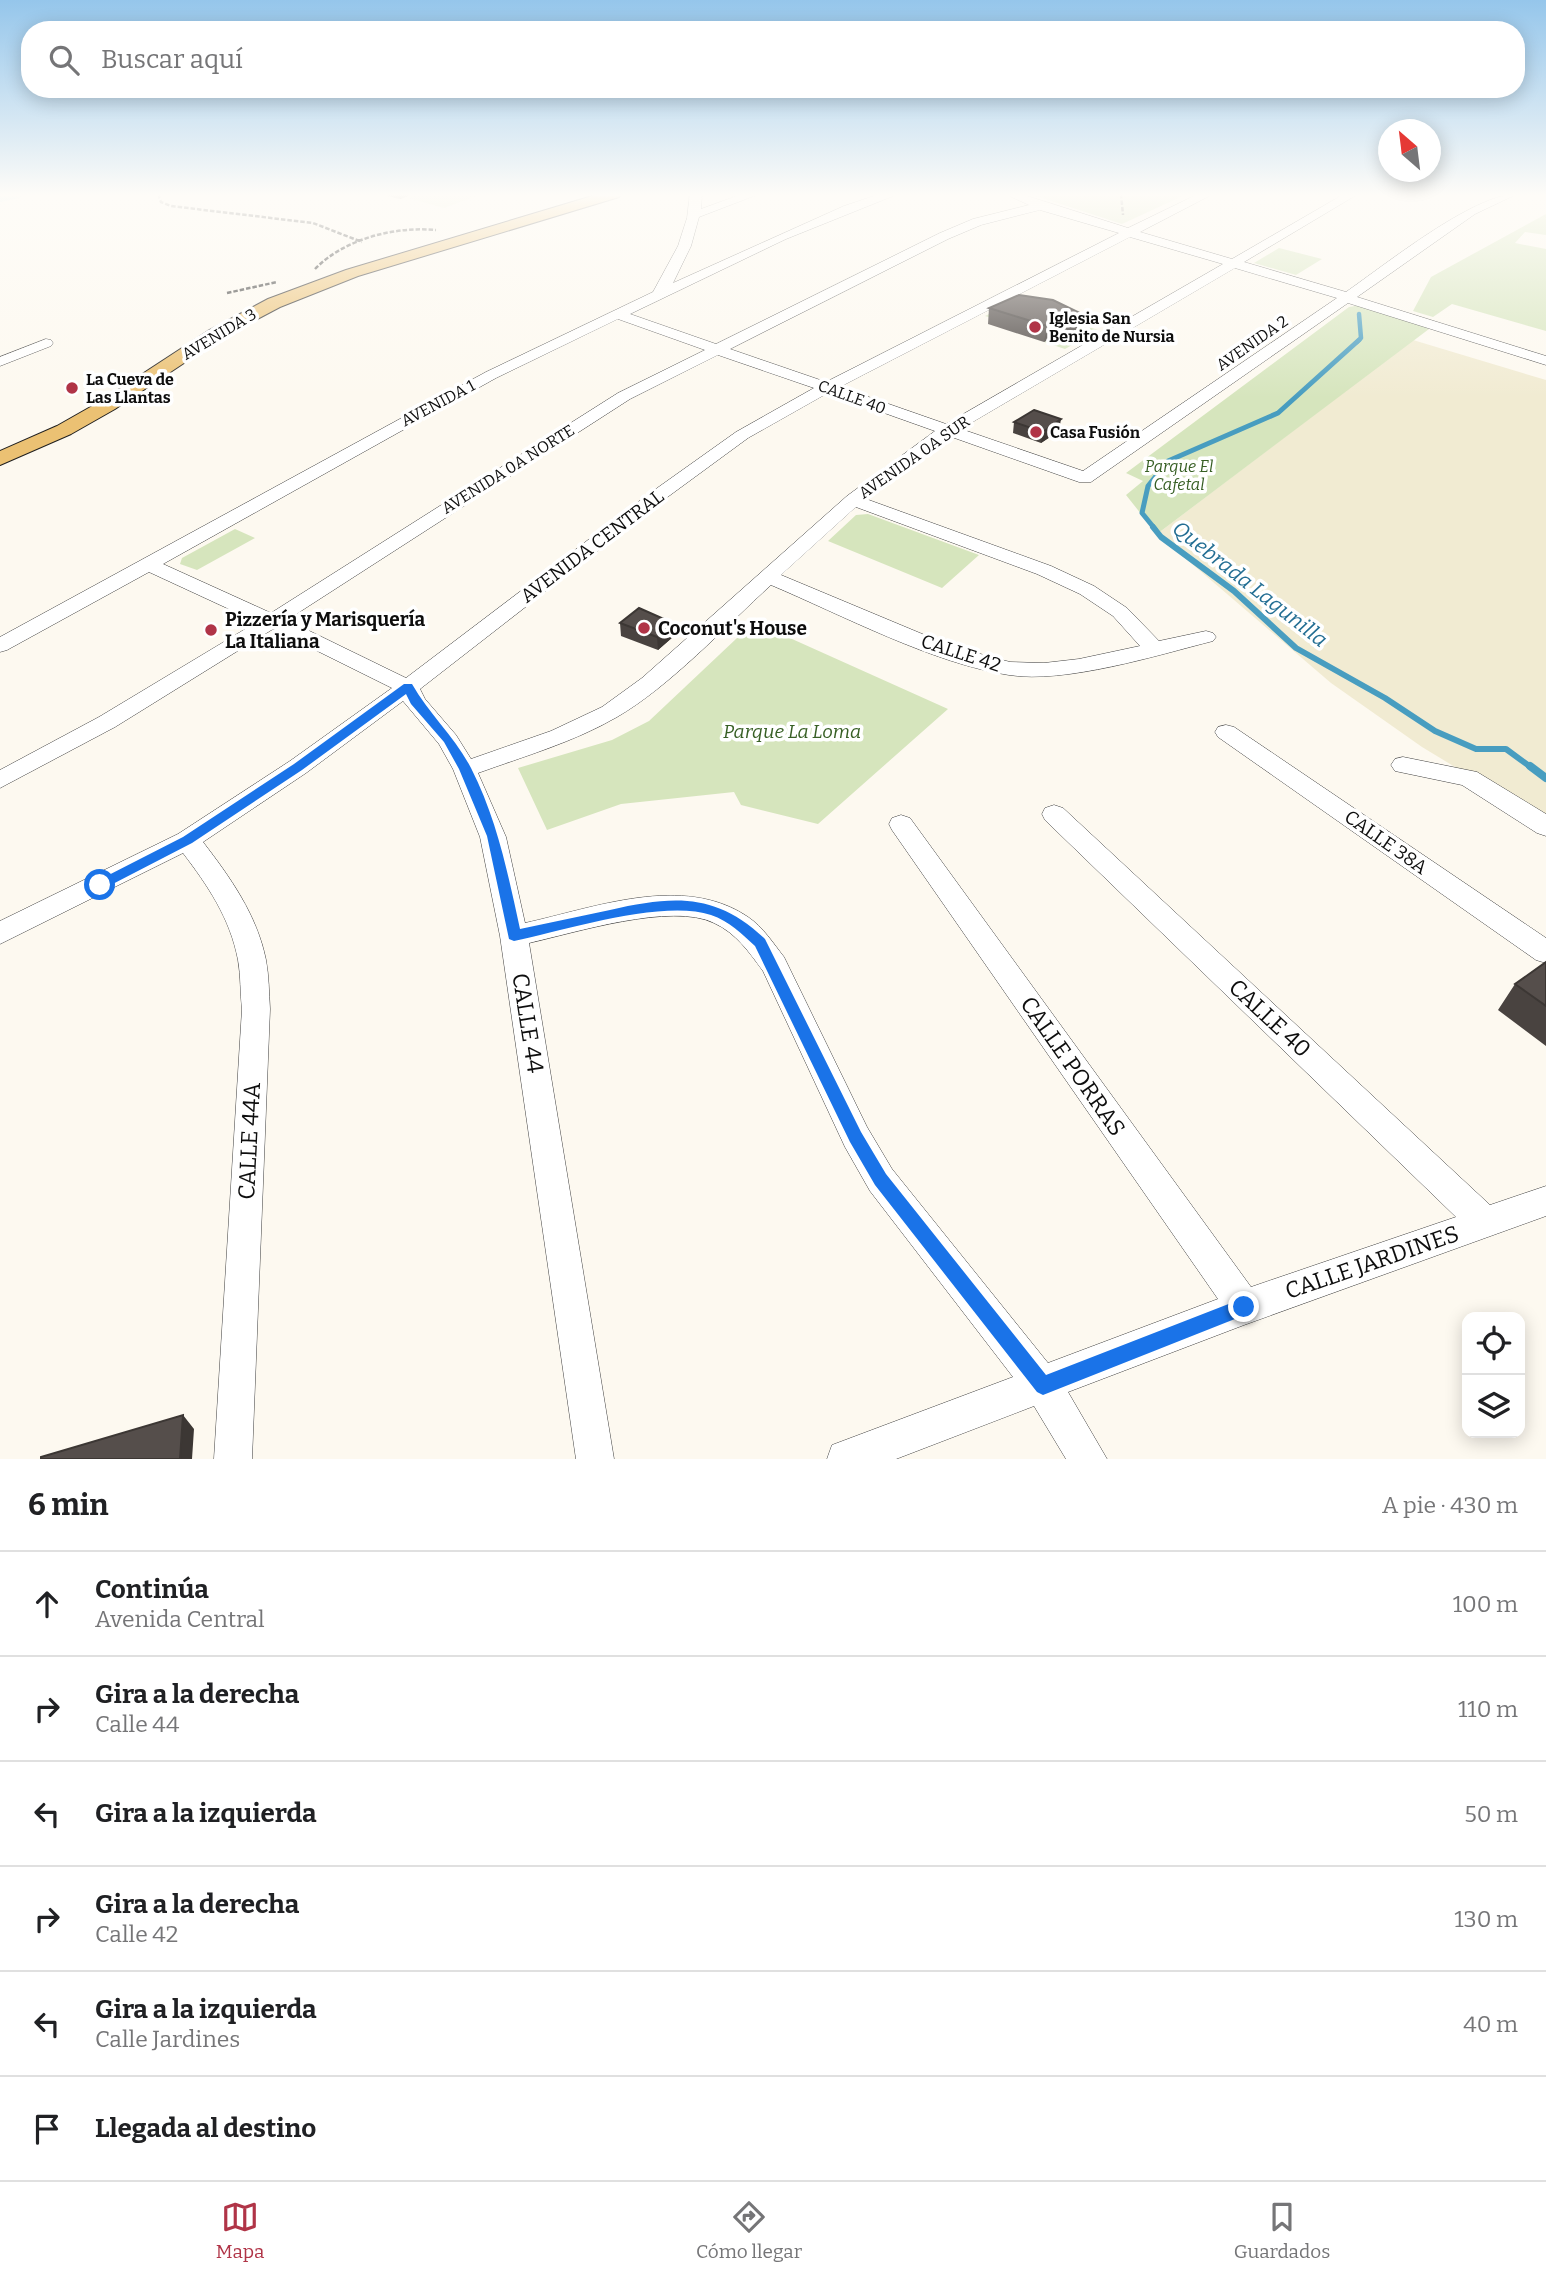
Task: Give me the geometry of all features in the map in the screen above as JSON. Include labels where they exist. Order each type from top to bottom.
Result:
[{"type":"main road","name":"AVENIDA 3","points":[[0,459],[54,435],[97,411],[214,335],[274,303],[388,262]]},
{"type":"street","name":"AVENIDA 1","points":[[0,646],[457,393],[728,262]]},
{"type":"street","name":"AVENIDA 0A NORTE","points":[[0,780],[107,722],[272,621],[602,409],[891,262]]},
{"type":"street","name":"AVENIDA CENTRAL","points":[[0,933],[187,840],[298,767],[408,687],[731,443],[825,387],[1056,262]]},
{"type":"street","name":"AVENIDA 2","points":[[1085,478],[1399,262]]},
{"type":"street","points":[[659,294],[676,263],[688,270],[711,270]]},
{"type":"street","points":[[1233,263],[1546,353]]},
{"type":"street","name":"AVENIDA 0A SUR","points":[[465,769],[559,736],[610,712],[650,683],[881,477],[947,430],[1233,263]]},
{"type":"street","points":[[1348,297],[1546,361]]},
{"type":"street","name":"CALLE 40","points":[[619,315],[1085,478]]},
{"type":"street","points":[[0,362],[46,343]]},
{"type":"street","points":[[853,500],[1044,570],[1087,590],[1120,612],[1154,649]]},
{"type":"street","points":[[147,565],[272,621],[408,687]]},
{"type":"street","name":"CALLE 42","points":[[767,576],[944,651],[1010,669],[1044,670],[1079,666],[1206,637]]},
{"type":"street","name":"CALLE 44","points":[[408,687],[415,702],[448,740],[465,769],[493,836],[514,936],[595,1459]]},
{"type":"street","name":"CALLE 38A","points":[[1226,732],[1546,952]]},
{"type":"street","points":[[1404,765],[1469,778],[1546,827]]},
{"type":"street","name":"CALLE 40","points":[[1054,814],[1485,1222]]},
{"type":"street","name":"CALLE PORRAS","points":[[901,824],[1244,1307]]},
{"type":"street","name":"CALLE 44A","points":[[187,840],[224,888],[238,915],[252,958],[256,1009],[233,1459]]},
{"type":"street","points":[[514,936],[652,906],[694,906],[718,912],[743,926],[761,943],[856,1137],[881,1180],[1043,1386],[1088,1459]]},
{"type":"street","name":"CALLE JARDINES","points":[[846,1459],[1244,1307],[1546,1202]]},
{"type":"shaded area","points":[[1413,340],[1546,380],[1546,822],[1422,747],[1331,683],[1157,534]]},
{"type":"green space","points":[[1256,262],[1317,262],[1296,275]]},
{"type":"green space","points":[[1458,262],[1546,262],[1546,331],[1452,304],[1433,317],[1413,311],[1431,277]]},
{"type":"green space","points":[[1012,303],[1098,330],[1065,349],[1044,342],[1051,338],[1059,340],[985,316]]},
{"type":"green space","name":"Parque El Cafetal","points":[[1361,305],[1399,316],[1429,329],[1157,534],[1126,495],[1143,481],[1126,473],[1349,307]]},
{"type":"green space","points":[[868,514],[979,555],[942,588],[828,541],[856,515]]},
{"type":"green space","points":[[235,529],[255,538],[197,570],[180,564],[182,558]]},
{"type":"green space","name":"Parque La Loma","points":[[754,622],[948,709],[818,824],[741,805],[734,792],[621,804],[547,830],[518,768],[612,740],[649,721]]},
{"type":"building","points":[[1019,295],[1053,300],[1080,313],[1061,324],[1053,322],[1047,326],[989,308]]},
{"type":"building","points":[[1034,410],[1061,419],[1043,432],[1014,422]]},
{"type":"building","points":[[639,608],[673,623],[657,637],[620,623]]},
{"type":"building","points":[[1546,962],[1546,1006],[1515,984]]},
{"type":"building","points":[[183,1415],[180,1459],[41,1459],[41,1457]]},
{"type":"waterway","name":"Quebrada Lagunilla","points":[[1359,314],[1359,340]]},
{"type":"waterway","name":"Quebrada Lagunilla","points":[[1155,529],[1142,513],[1148,486],[1168,461],[1278,413],[1359,340]]},
{"type":"waterway","name":"Quebrada Lagunilla","points":[[1153,527],[1161,537],[1234,591],[1296,648],[1385,698],[1435,731],[1476,749],[1506,749],[1532,768]]},
{"type":"waterway","name":"Quebrada Lagunilla","points":[[1530,766],[1546,778]]},
{"type":"place","name":"Iglesia San Benito de Nursia","points":[[1035,327]]},
{"type":"place","name":"La Cueva de Las Llantas","points":[[72,388]]},
{"type":"place","name":"Casa Fusión","points":[[1036,432]]},
{"type":"place","name":"Coconut's House","points":[[644,628]]},
{"type":"place","name":"Pizzería y Marisquería La Italiana","points":[[211,630]]},
{"type":"route","points":[[100,885],[187,840],[298,767],[408,687],[415,702],[448,740],[465,769],[493,836],[514,936],[652,906],[675,905],[718,912],[743,926],[761,943],[856,1137],[881,1180],[1043,1386],[1244,1307]]}]
